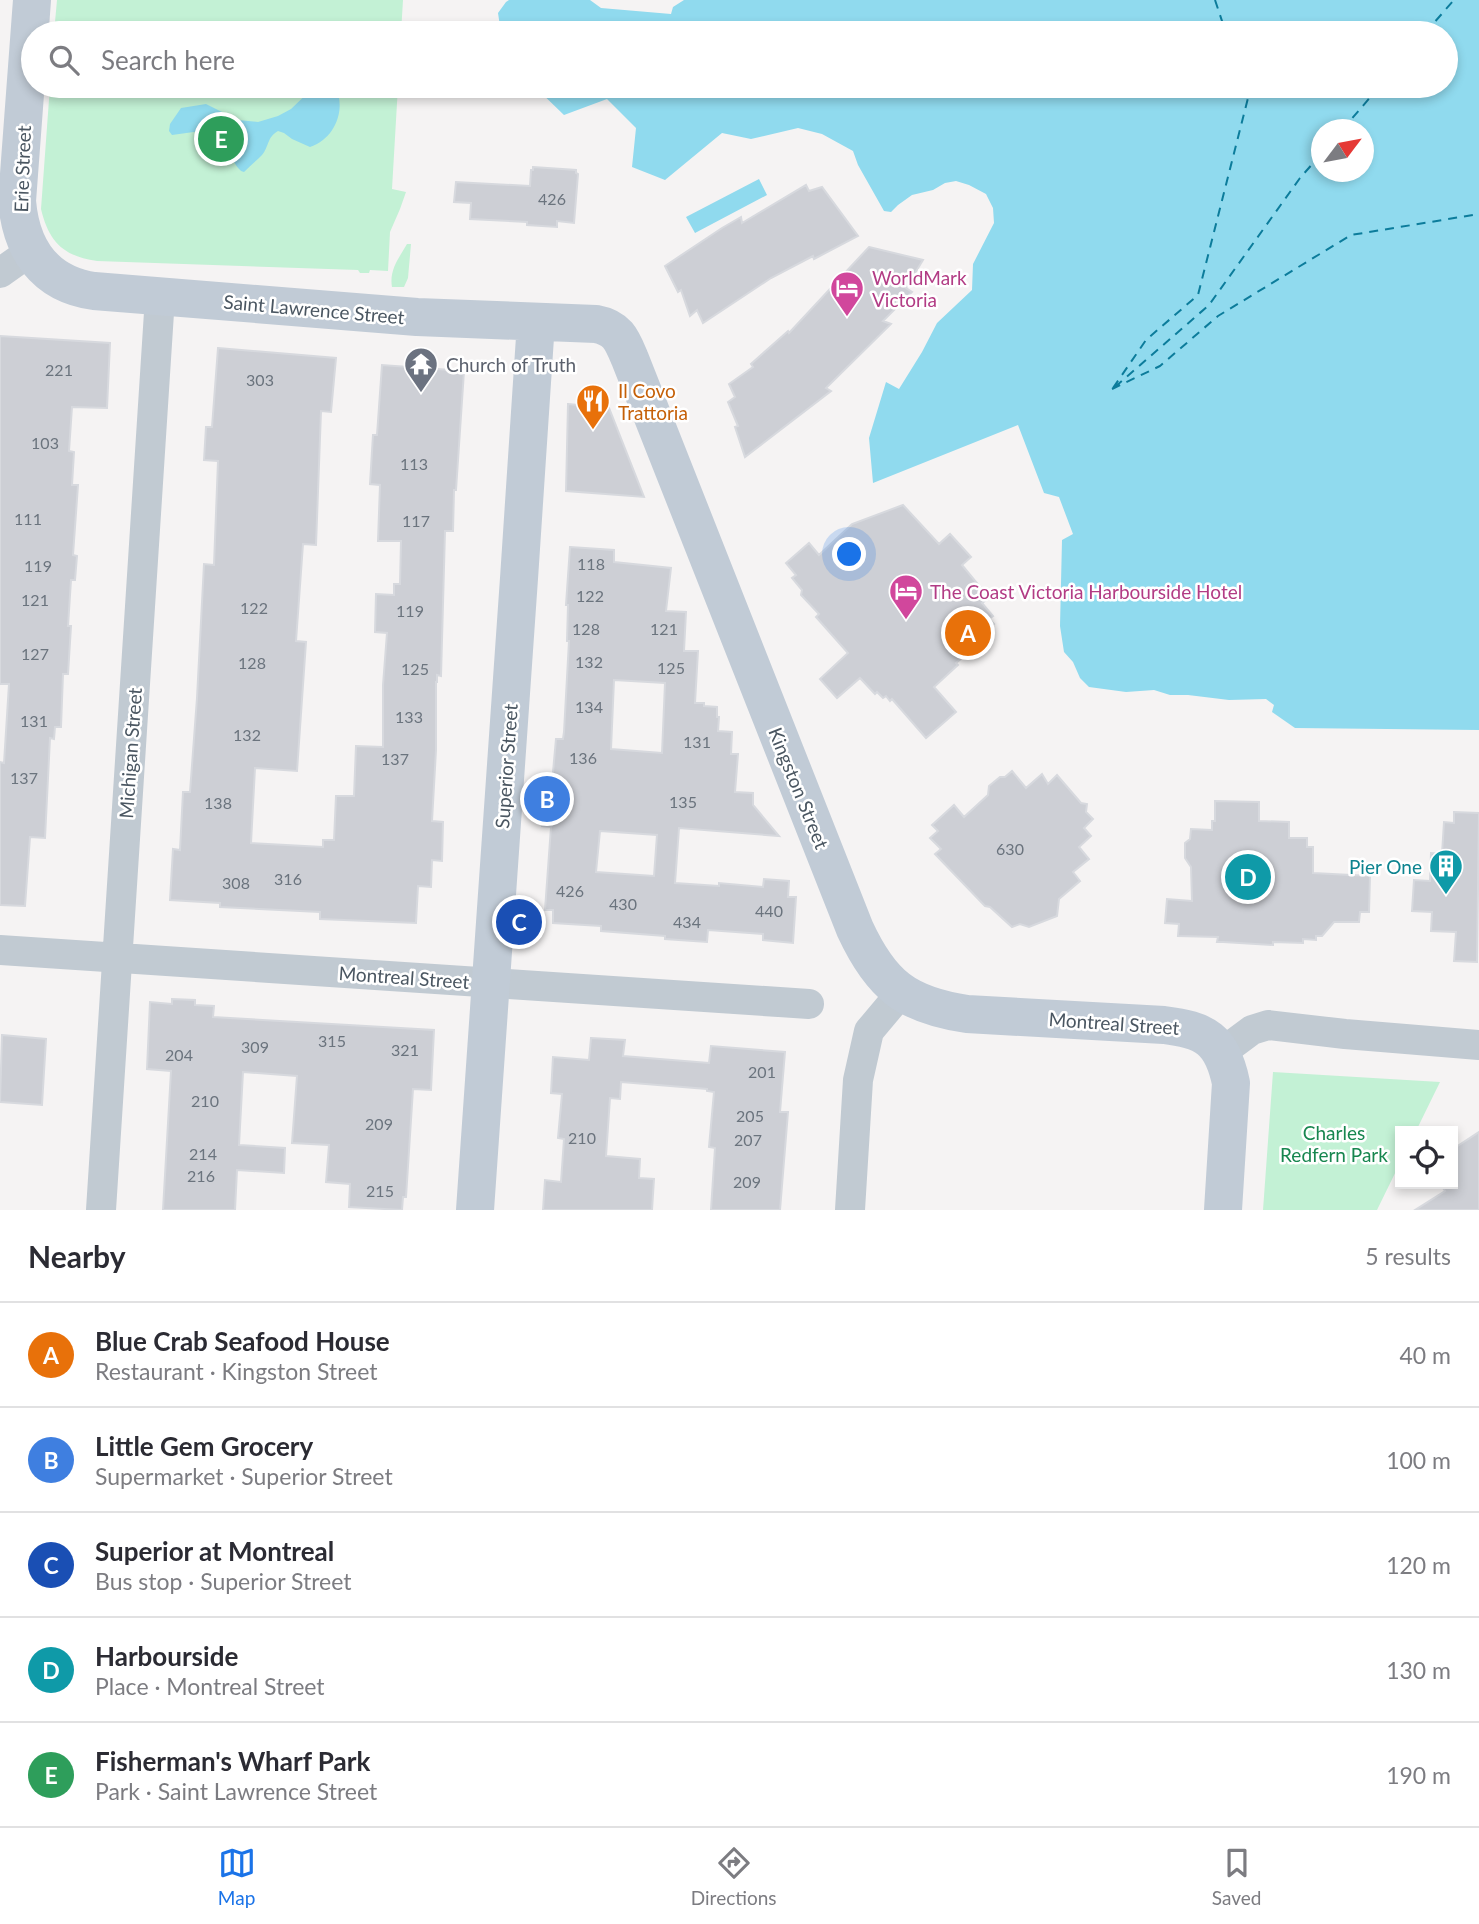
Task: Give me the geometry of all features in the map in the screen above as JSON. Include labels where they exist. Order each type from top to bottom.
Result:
[{"type":"street","name":"Erie Street","points":[[31,21],[32,0]]},
{"type":"street","name":"Erie Street","points":[[25,98],[18,201],[21,228],[31,251]]},
{"type":"street","points":[[0,272],[31,251]]},
{"type":"street","name":"Saint Lawrence Street","points":[[31,251],[54,277],[80,289],[417,317],[596,324],[615,331],[630,359]]},
{"type":"street","name":"Michigan Street","points":[[101,1210],[160,297]]},
{"type":"street","name":"Superior Street","points":[[475,1210],[536,322]]},
{"type":"street","name":"Kingston Street","points":[[630,359],[855,929],[874,964],[901,993]]},
{"type":"street","name":"Montreal Street","points":[[0,950],[809,1004]]},
{"type":"street","points":[[850,1210],[858,1080],[869,1031],[901,993]]},
{"type":"street","name":"Montreal Street","points":[[901,993],[934,1007],[967,1014],[1186,1028],[1206,1036],[1221,1053]]},
{"type":"street","points":[[1223,1210],[1232,1093],[1229,1073],[1221,1053],[1252,1030],[1268,1025],[1479,1045]]},
{"type":"green space","points":[[57,0],[403,0],[402,21],[55,21]]},
{"type":"green space","points":[[49,98],[397,98],[392,189],[406,192],[390,232],[388,271],[370,270],[369,273],[360,273],[358,270],[85,259],[59,246],[48,230],[41,209]]},
{"type":"green space","points":[[407,244],[411,244],[408,278],[404,287],[392,287],[393,270]]},
{"type":"green space","name":"Charles Redfern Park","points":[[1273,1072],[1440,1082],[1418,1126],[1395,1126],[1395,1173],[1377,1210],[1263,1210]]},
{"type":"water","points":[[509,0],[590,0],[601,8],[671,14],[673,7],[684,0],[1479,0],[1479,730],[1295,728],[1272,712],[1274,705],[1266,699],[1229,700],[1170,695],[1154,690],[1126,692],[1089,687],[1064,652],[1060,626],[1062,540],[1073,534],[1059,497],[1044,493],[1018,425],[873,483],[869,438],[886,382],[899,389],[937,323],[972,290],[973,264],[994,223],[993,208],[986,194],[956,181],[912,195],[891,212],[884,211],[853,151],[822,134],[798,128],[751,139],[722,133],[665,180],[632,167],[636,128],[607,99],[564,115],[546,98],[1458,98],[1458,21],[499,21],[498,13]]},
{"type":"water","points":[[302,98],[339,98],[340,104],[332,130],[319,143],[310,147],[278,131],[272,136],[262,155],[244,172],[237,166],[215,129],[172,135],[169,131],[170,124],[181,108],[206,104],[238,120],[258,122],[291,109]]},
{"type":"water","points":[[759,179],[767,195],[695,233],[686,217]]},
{"type":"building","points":[[533,167],[576,170],[578,174],[574,223],[557,221],[557,227],[527,225],[527,222],[470,219],[471,203],[454,202],[456,182],[530,186]]},
{"type":"building","points":[[806,185],[809,191],[822,187],[858,236],[771,278],[703,323],[697,310],[690,316],[681,290],[678,292],[665,266],[741,217],[742,223]]},
{"type":"building","points":[[869,247],[923,260],[906,288],[912,292],[883,321],[891,324],[826,388],[831,391],[745,457],[735,427],[738,426],[728,402],[735,397],[729,384],[753,367],[751,364],[788,331],[789,333]]},
{"type":"building","points":[[0,336],[110,343],[107,408],[72,407],[69,451],[74,452],[72,485],[78,485],[73,555],[77,556],[75,580],[71,580],[68,674],[63,674],[61,727],[55,727],[54,739],[50,738],[45,838],[30,837],[25,906],[0,905],[0,762],[4,763],[9,684],[0,684]]},
{"type":"building","points":[[218,348],[336,358],[331,412],[321,411],[316,545],[303,544],[296,641],[306,642],[297,771],[255,768],[251,843],[323,847],[323,840],[334,840],[336,796],[354,796],[356,746],[383,747],[383,685],[387,633],[375,632],[376,594],[394,595],[394,584],[400,584],[401,541],[378,541],[380,485],[370,484],[382,365],[464,371],[453,531],[445,531],[441,676],[437,675],[436,682],[432,821],[443,822],[442,861],[432,860],[431,887],[418,886],[416,923],[320,919],[320,912],[220,907],[220,903],[170,900],[173,849],[180,850],[183,792],[190,792],[204,564],[214,565],[218,461],[204,460],[206,427],[212,427]]},
{"type":"building","points":[[568,404],[609,408],[644,497],[566,491]]},
{"type":"building","name":"The Coast Victoria Harbourside Hotel","points":[[903,505],[939,544],[950,534],[971,557],[962,565],[981,588],[978,592],[985,601],[982,603],[993,616],[989,619],[994,624],[978,638],[981,642],[956,663],[958,665],[934,687],[956,712],[926,738],[892,699],[890,701],[886,696],[883,698],[877,692],[875,694],[860,678],[837,698],[820,679],[848,653],[816,617],[819,614],[801,595],[802,590],[792,578],[796,575],[786,563],[809,543],[819,555],[852,524]]},
{"type":"building","points":[[570,547],[614,550],[614,562],[671,568],[666,611],[686,612],[684,651],[698,651],[695,703],[717,707],[718,731],[732,732],[731,754],[738,754],[735,792],[753,793],[753,805],[779,836],[679,828],[675,883],[763,887],[764,879],[789,881],[788,897],[796,897],[793,943],[763,940],[763,934],[708,930],[707,942],[665,939],[665,936],[601,931],[601,926],[553,923],[553,910],[545,910],[551,827],[542,826],[545,783],[552,783],[556,739],[563,739],[564,732],[569,641],[566,605]],"holes":[[[614,680],[665,683],[662,753],[611,749]],[[600,831],[657,835],[654,876],[596,872]]]},
{"type":"building","points":[[1012,771],[1026,788],[1042,774],[1048,784],[1057,775],[1081,803],[1087,804],[1086,812],[1093,819],[1084,828],[1091,836],[1079,847],[1089,859],[1073,872],[1080,881],[1059,899],[1057,916],[1029,927],[1020,924],[1012,927],[990,907],[985,906],[935,854],[941,849],[930,838],[938,831],[932,825],[954,805],[964,817],[988,795],[989,786]]},
{"type":"building","points":[[1215,801],[1259,802],[1259,821],[1289,822],[1289,838],[1307,838],[1307,847],[1313,847],[1313,873],[1370,876],[1369,912],[1360,912],[1359,922],[1334,922],[1322,936],[1316,936],[1316,940],[1303,939],[1303,943],[1273,942],[1273,945],[1217,942],[1218,937],[1178,936],[1179,924],[1165,923],[1167,899],[1192,901],[1191,867],[1185,858],[1185,843],[1190,839],[1191,829],[1212,830]]},
{"type":"building","name":"Pier One","points":[[1454,812],[1479,813],[1477,962],[1454,961],[1456,932],[1431,931],[1432,912],[1412,911],[1414,880],[1430,881],[1431,853],[1442,854],[1444,822],[1454,823]]},
{"type":"building","points":[[172,999],[195,1000],[195,1005],[214,1006],[213,1017],[434,1030],[431,1090],[413,1089],[406,1197],[403,1197],[402,1210],[349,1207],[350,1184],[326,1182],[329,1145],[292,1143],[297,1076],[243,1072],[239,1145],[285,1148],[284,1173],[237,1170],[235,1210],[163,1210],[171,1071],[147,1069],[150,1002],[172,1004]]},
{"type":"building","points":[[2,1035],[46,1039],[42,1105],[0,1102]]},
{"type":"building","points":[[591,1038],[625,1040],[623,1056],[709,1063],[711,1046],[785,1052],[780,1112],[788,1112],[780,1210],[711,1210],[715,1148],[709,1147],[714,1092],[707,1089],[621,1082],[620,1099],[610,1098],[606,1156],[640,1159],[639,1178],[654,1179],[652,1210],[543,1210],[545,1180],[561,1182],[564,1139],[558,1138],[562,1094],[551,1093],[553,1057],[589,1060]]},
{"type":"building","points":[[1479,1132],[1479,1210],[1415,1210],[1445,1191],[1444,1189],[1458,1189],[1458,1146]]},
{"type":"ferry route","points":[[1215,0],[1222,21]]},
{"type":"ferry route","points":[[1436,21],[1454,0]]},
{"type":"ferry route","points":[[1113,388],[1146,340],[1198,295],[1248,98]]},
{"type":"ferry route","points":[[1352,119],[1370,98]]},
{"type":"ferry route","points":[[1115,387],[1209,305],[1311,166]]},
{"type":"ferry route","points":[[1112,389],[1160,366],[1218,316],[1351,235],[1479,214]]},
{"type":"place","name":"Fisherman's Wharf Park","points":[[221,139]]},
{"type":"place","name":"WorldMark Victoria","points":[[847,318]]},
{"type":"place","name":"Church of Truth","points":[[421,394]]},
{"type":"place","name":"Il Covo Trattoria","points":[[593,431]]},
{"type":"place","name":"The Coast Victoria Harbourside Hotel","points":[[906,621]]},
{"type":"place","name":"Blue Crab Seafood House","points":[[968,633]]},
{"type":"place","name":"Little Gem Grocery","points":[[547,799]]},
{"type":"place","name":"Harbourside","points":[[1248,877]]},
{"type":"place","name":"Pier One","points":[[1446,896]]},
{"type":"place","name":"Superior at Montreal","points":[[519,922]]}]
